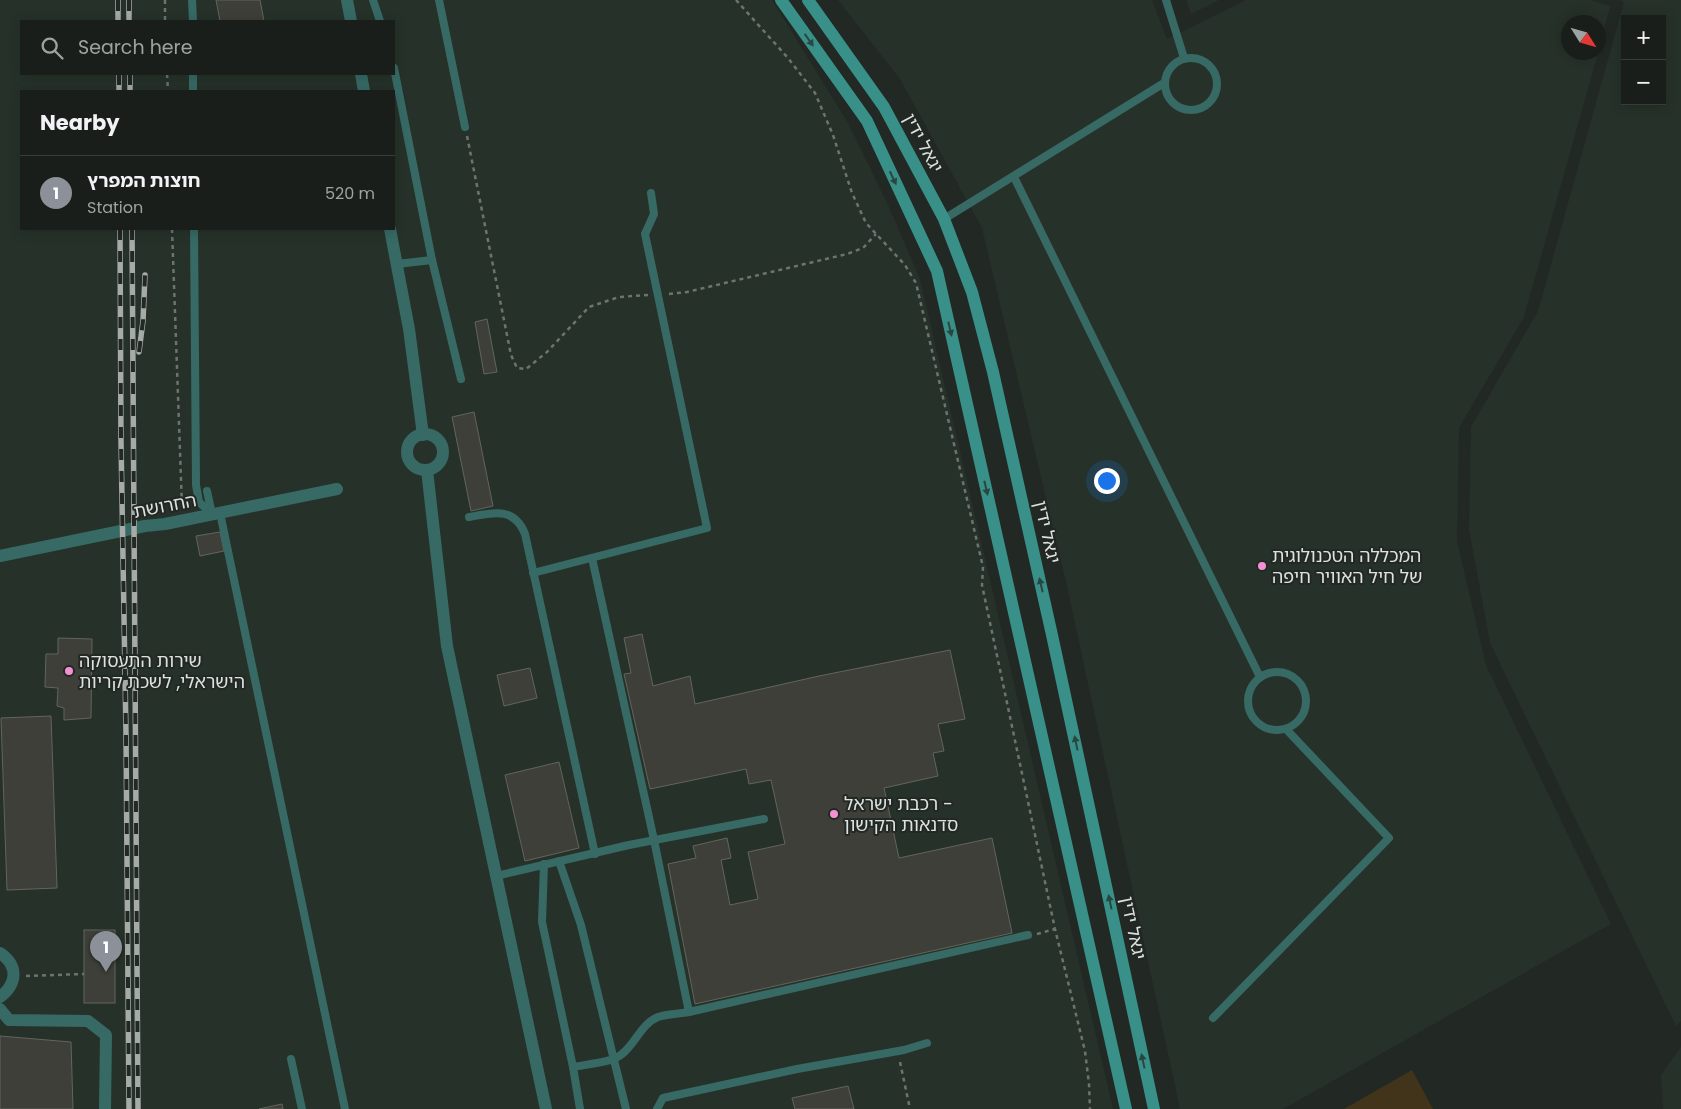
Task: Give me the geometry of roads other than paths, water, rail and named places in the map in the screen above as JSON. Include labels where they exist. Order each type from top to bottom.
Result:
[{"type":"main road","points":[[781,0],[867,121],[937,271],[1126,1109]]},
{"type":"main road","name":"יגאל ידין","points":[[808,0],[884,107],[944,220],[972,292],[993,372],[1052,635],[1154,1109]]},
{"type":"street","points":[[347,0],[351,20]]},
{"type":"street","points":[[361,75],[364,90]]},
{"type":"street","points":[[390,230],[414,360],[423,435]]},
{"type":"street","points":[[417,436],[431,436],[440,442],[442,458],[439,463],[428,470],[419,469],[410,463],[408,450],[411,442],[417,436]]},
{"type":"street","points":[[428,470],[447,646],[546,1109]]},
{"type":"street","name":"החרושת","points":[[0,556],[337,489]]},
{"type":"street","points":[[0,953],[11,963],[13,977],[12,985],[0,997]]},
{"type":"street","points":[[0,1009],[9,1020],[88,1021],[106,1035],[105,1109]]},
{"type":"lane","points":[[192,0],[193,20]]},
{"type":"lane","points":[[373,0],[380,20]]},
{"type":"lane","points":[[439,0],[466,127]]},
{"type":"lane","points":[[1166,0],[1184,58]]},
{"type":"lane","points":[[1193,57],[1202,59],[1209,64],[1217,80],[1217,88],[1208,104],[1192,110],[1176,106],[1169,100],[1165,92],[1164,83],[1166,74],[1176,61],[1193,57]]},
{"type":"lane","points":[[395,73],[432,260],[461,379]]},
{"type":"lane","points":[[193,75],[193,90]]},
{"type":"lane","points":[[944,220],[1164,83]]},
{"type":"lane","points":[[1014,177],[1260,676]]},
{"type":"lane","points":[[533,573],[707,528],[645,234],[654,214],[651,193]]},
{"type":"lane","points":[[194,230],[196,485],[199,502],[216,514]]},
{"type":"lane","points":[[397,264],[432,260]]},
{"type":"lane","points":[[207,491],[216,514],[345,1109]]},
{"type":"lane","points":[[469,517],[495,512],[505,514],[519,521],[524,534],[595,854]]},
{"type":"lane","points":[[592,558],[654,840],[689,1012]]},
{"type":"lane","points":[[1279,672],[1289,674],[1303,688],[1306,697],[1306,707],[1298,720],[1286,729],[1268,730],[1259,725],[1248,710],[1249,691],[1260,676],[1279,672]]},
{"type":"lane","points":[[1213,1018],[1389,838],[1286,729]]},
{"type":"lane","points":[[496,876],[654,840],[764,819]]},
{"type":"lane","points":[[559,861],[581,925],[626,1109]]},
{"type":"lane","points":[[544,864],[542,922],[573,1067],[580,1109]]},
{"type":"lane","points":[[573,1067],[615,1058],[622,1054],[635,1041],[646,1025],[657,1017],[689,1012],[1028,936]]},
{"type":"lane","points":[[657,1109],[663,1098],[797,1069],[927,1044]]},
{"type":"lane","points":[[291,1059],[302,1109]]},
{"type":"railway","points":[[118,0],[118,20]]},
{"type":"railway","points":[[129,0],[129,20]]},
{"type":"railway","points":[[119,75],[119,90]]},
{"type":"railway","points":[[130,75],[130,90]]},
{"type":"railway","points":[[120,230],[129,1109]]},
{"type":"railway","points":[[132,230],[138,1109]]},
{"type":"railway","points":[[139,352],[143,321],[145,275]]},
{"type":"place","name":"המכללה הטכנולוגית של חיל האוויר חיפה","points":[[1262,566]]},
{"type":"place","name":"שירות התעסוקה הישראלי, לשכת קריות","points":[[69,671]]},
{"type":"place","name":"רכבת ישראל - סדנאות הקישון","points":[[834,814]]},
{"type":"place","name":"חוצות המפרץ","points":[[106,972]]}]
